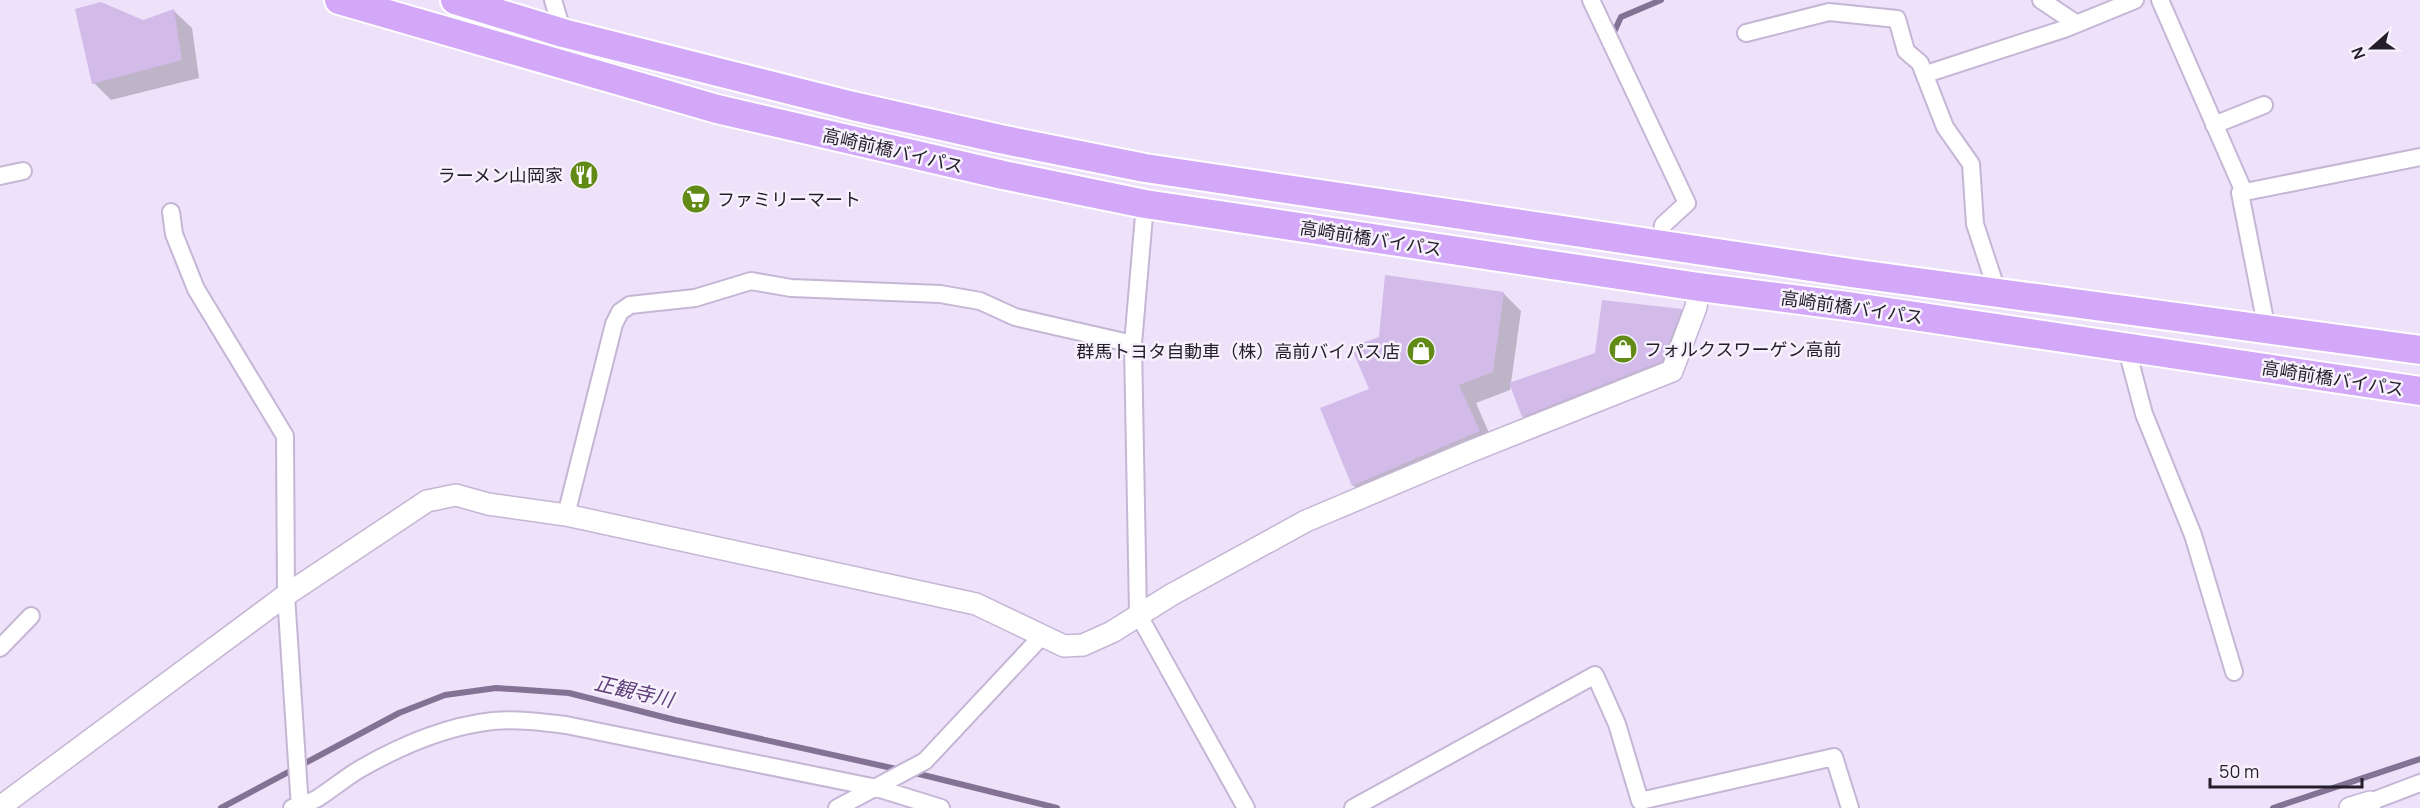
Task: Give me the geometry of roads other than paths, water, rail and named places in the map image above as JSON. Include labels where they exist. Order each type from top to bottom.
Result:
[{"type":"highway","name":"高崎前橋バイパス","points":[[339,0],[717,109],[1003,175],[1144,204],[1699,287],[2126,346],[2420,391]]},
{"type":"highway","name":"高崎前橋バイパス","points":[[455,0],[562,33],[853,106],[1145,168],[1660,246],[2420,350]]},
{"type":"street","points":[[553,0],[562,33]]},
{"type":"street","points":[[1591,0],[1687,203],[1663,225],[1660,246]]},
{"type":"street","points":[[2041,0],[2077,24]]},
{"type":"street","points":[[1926,74],[2077,24],[2136,0]]},
{"type":"street","points":[[2160,0],[2244,192]]},
{"type":"street","points":[[1746,33],[1829,12],[1897,19],[1906,51],[1920,63],[1945,127],[1971,164],[1975,224],[1998,294]]},
{"type":"street","points":[[2214,125],[2264,105]]},
{"type":"street","points":[[2267,330],[2240,193],[2420,157]]},
{"type":"street","points":[[0,176],[23,171]]},
{"type":"street","points":[[1144,204],[1133,344],[1138,614],[1246,808]]},
{"type":"street","points":[[171,212],[174,234],[196,289],[285,436],[286,595],[297,807],[315,800],[357,771],[395,750],[456,728],[501,721],[528,721],[566,725],[877,788],[941,808]]},
{"type":"street","points":[[566,515],[614,324],[620,312],[630,305],[695,298],[750,281],[791,288],[940,294],[980,301],[1015,317],[1133,344]]},
{"type":"street","points":[[0,807],[286,595],[427,501],[456,495],[488,504],[566,515],[976,604],[1064,646],[1083,645],[1112,632],[1138,614],[1306,521],[1469,452],[1672,371],[1696,307],[1699,287]]},
{"type":"street","points":[[2126,346],[2144,414],[2193,535],[2234,672]]},
{"type":"street","points":[[0,648],[31,616]]},
{"type":"street","points":[[837,808],[925,761],[1002,676],[1041,637]]},
{"type":"street","points":[[1353,808],[1595,675],[1617,724],[1640,801],[1834,757],[1850,808]]},
{"type":"street","points":[[2364,806],[2420,783]]},
{"type":"waterway","points":[[1614,32],[1621,17],[1661,0]]},
{"type":"waterway","name":"正観寺川","points":[[221,808],[399,713],[445,695],[496,688],[569,693],[675,720],[901,770]]},
{"type":"waterway","name":"正観寺川","points":[[2273,808],[2420,759]]},
{"type":"waterway","name":"正観寺川","points":[[911,772],[1057,808]]},
{"type":"place","name":"ラーメン山岡家","points":[[584,175]]},
{"type":"place","name":"ファミリーマート","points":[[696,199]]},
{"type":"place","name":"フォルクスワーゲン高前","points":[[1623,349]]},
{"type":"place","name":"群馬トヨタ自動車（株）高前バイパス店","points":[[1421,351]]}]
